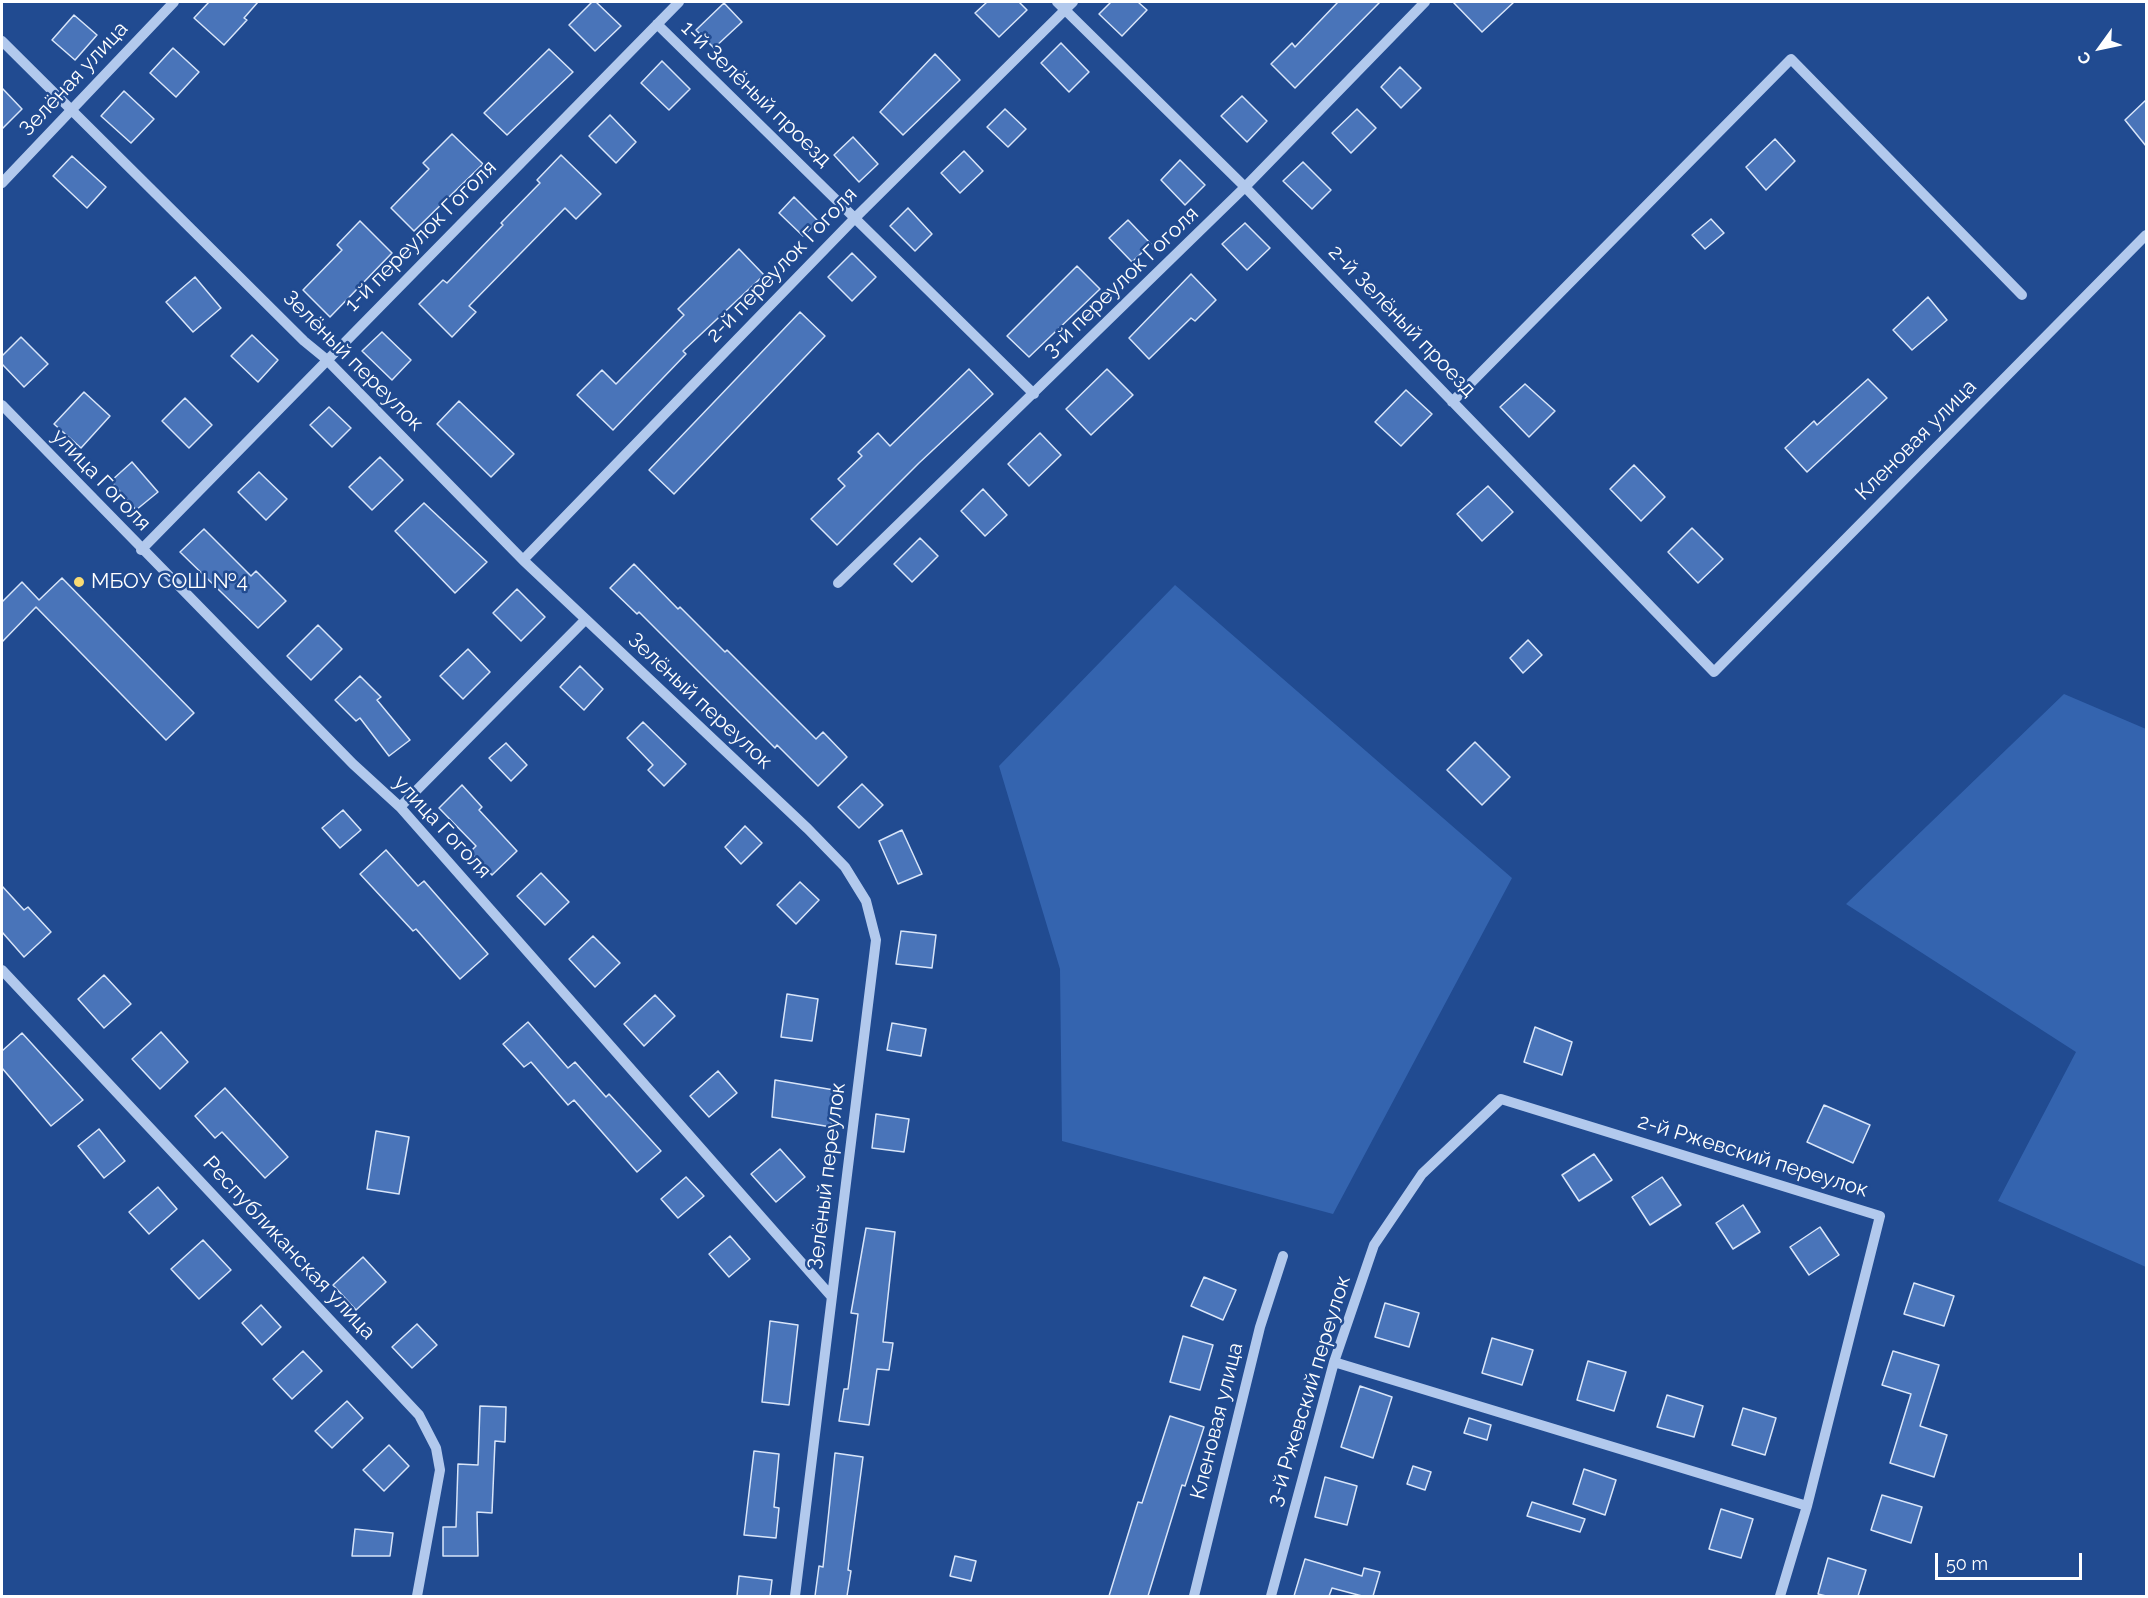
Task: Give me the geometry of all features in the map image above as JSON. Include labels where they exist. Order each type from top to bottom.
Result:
[{"type":"street","name":"Зелёная улица","points":[[2,183],[174,2]]},
{"type":"street","name":"1-й переулок Гоголя","points":[[141,550],[679,2]]},
{"type":"street","name":"3-й переулок Гоголя","points":[[838,583],[1245,187],[1425,2]]},
{"type":"street","name":"2-й Зелёный проезд","points":[[1065,4],[1714,672]]},
{"type":"street","name":"2-й переулок Гоголя","points":[[523,560],[1065,4]]},
{"type":"street","name":"1-й Зелёный проезд","points":[[657,24],[1034,394]]},
{"type":"street","name":"Зелёный переулок","points":[[2,41],[304,341],[326,359],[523,560],[808,829],[844,867],[866,901],[876,940],[795,1596]]},
{"type":"street","points":[[1452,402],[1791,59],[2022,295]]},
{"type":"street","name":"Кленовая улица","points":[[1714,672],[2146,235]]},
{"type":"street","name":"улица Гоголя","points":[[2,405],[141,550],[353,764],[400,807],[831,1296]]},
{"type":"street","points":[[400,807],[585,620]]},
{"type":"street","name":"Республиканская улица","points":[[2,970],[419,1415],[436,1448],[440,1470],[417,1596]]},
{"type":"street","name":"3-й Ржевский переулок","points":[[1271,1596],[1334,1362],[1374,1245],[1422,1174],[1501,1099]]},
{"type":"street","name":"2-й Ржевский переулок","points":[[1501,1099],[1880,1216],[1807,1506],[1780,1596]]},
{"type":"street","name":"Кленовая улица","points":[[1194,1596],[1260,1327],[1283,1256]]},
{"type":"street","points":[[1334,1362],[1807,1506]]},
{"type":"shaded area","points":[[1175,585],[1512,878],[1333,1214],[1062,1141],[1060,969],[999,766]]},
{"type":"shaded area","points":[[2064,694],[2146,729],[2146,1267],[1998,1201],[2076,1052],[1846,904]]},
{"type":"building","points":[[209,2],[258,2],[244,18],[247,20],[224,45],[194,18]]},
{"type":"building","points":[[592,2],[596,2],[621,26],[595,51],[569,25]]},
{"type":"building","points":[[987,2],[1019,2],[1027,10],[999,37],[975,13]]},
{"type":"building","points":[[1111,2],[1138,2],[1147,10],[1122,36],[1099,14]]},
{"type":"building","points":[[1338,2],[1380,2],[1295,88],[1271,64],[1292,43],[1295,47]]},
{"type":"building","points":[[1453,2],[1514,2],[1482,32]]},
{"type":"building","points":[[724,3],[742,22],[714,48],[696,30]]},
{"type":"building","points":[[74,15],[97,35],[75,60],[52,40]]},
{"type":"building","points":[[1061,43],[1089,72],[1069,92],[1041,63]]},
{"type":"building","points":[[173,48],[199,72],[176,97],[150,73]]},
{"type":"building","points":[[549,49],[573,72],[507,135],[484,113]]},
{"type":"building","points":[[935,54],[960,80],[903,135],[880,112]]},
{"type":"building","points":[[662,61],[690,89],[669,110],[641,83]]},
{"type":"building","points":[[1400,67],[1421,88],[1401,108],[1381,87]]},
{"type":"building","points":[[2,88],[22,109],[2,129]]},
{"type":"building","points":[[124,91],[154,119],[131,143],[101,116]]},
{"type":"building","points":[[1242,96],[1267,121],[1247,142],[1221,116]]},
{"type":"building","points":[[2146,100],[2146,146],[2125,120]]},
{"type":"building","points":[[1005,109],[1026,129],[1008,147],[987,127]]},
{"type":"building","points":[[1357,109],[1376,128],[1351,153],[1332,133]]},
{"type":"building","points":[[610,115],[636,142],[616,163],[589,136]]},
{"type":"building","points":[[452,134],[483,164],[414,231],[391,208],[429,169],[423,163]]},
{"type":"building","points":[[853,137],[878,164],[859,182],[834,155]]},
{"type":"building","points":[[1775,139],[1795,161],[1766,190],[1746,167]]},
{"type":"building","points":[[964,151],[983,171],[960,193],[941,173]]},
{"type":"building","points":[[561,155],[601,194],[576,219],[565,208],[469,306],[476,312],[452,337],[419,304],[443,280],[447,283],[503,225],[501,223],[540,183],[537,180]]},
{"type":"building","points":[[72,156],[106,187],[87,208],[53,176]]},
{"type":"building","points":[[1180,160],[1205,185],[1185,205],[1161,180]]},
{"type":"building","points":[[1303,162],[1331,190],[1312,209],[1283,181]]},
{"type":"building","points":[[794,197],[818,221],[803,236],[779,213]]},
{"type":"building","points":[[908,208],[932,234],[915,251],[890,226]]},
{"type":"building","points":[[1711,219],[1724,233],[1705,249],[1692,235]]},
{"type":"building","points":[[1128,220],[1151,244],[1132,262],[1109,238]]},
{"type":"building","points":[[360,221],[392,253],[330,317],[303,290],[342,250],[337,245]]},
{"type":"building","points":[[1245,223],[1270,248],[1247,270],[1222,244]]},
{"type":"building","points":[[739,249],[764,275],[683,351],[686,354],[613,430],[577,395],[602,370],[616,384],[684,315],[678,309]]},
{"type":"building","points":[[852,253],[876,277],[852,301],[828,277]]},
{"type":"building","points":[[1077,266],[1100,289],[1029,357],[1007,336]]},
{"type":"building","points":[[1191,274],[1216,300],[1195,321],[1191,318],[1149,359],[1129,338]]},
{"type":"building","points":[[195,277],[221,308],[193,332],[166,302]]},
{"type":"building","points":[[1928,297],[1947,320],[1912,350],[1893,330]]},
{"type":"building","points":[[800,312],[825,336],[674,494],[649,470]]},
{"type":"building","points":[[382,332],[411,360],[392,380],[362,351]]},
{"type":"building","points":[[252,335],[278,360],[258,382],[231,356]]},
{"type":"building","points":[[21,337],[48,364],[24,387],[2,364],[2,356]]},
{"type":"building","points":[[969,369],[993,394],[919,463],[837,545],[811,519],[845,486],[838,479],[862,456],[858,452],[878,433],[890,446]]},
{"type":"building","points":[[1107,369],[1133,395],[1091,435],[1066,409]]},
{"type":"building","points":[[1868,379],[1887,398],[1807,472],[1785,448],[1814,421],[1817,425]]},
{"type":"building","points":[[1525,384],[1555,411],[1529,437],[1500,407]]},
{"type":"building","points":[[1406,390],[1432,414],[1401,446],[1375,422]]},
{"type":"building","points":[[84,392],[110,416],[81,448],[54,424]]},
{"type":"building","points":[[185,398],[212,425],[189,448],[162,421]]},
{"type":"building","points":[[459,401],[514,454],[491,477],[437,424]]},
{"type":"building","points":[[329,407],[351,428],[332,447],[310,425]]},
{"type":"building","points":[[1040,433],[1061,455],[1029,486],[1008,464]]},
{"type":"building","points":[[380,457],[403,480],[372,510],[349,487]]},
{"type":"building","points":[[132,462],[158,492],[136,510],[111,481]]},
{"type":"building","points":[[1634,465],[1665,497],[1641,521],[1610,489]]},
{"type":"building","points":[[259,472],[287,499],[266,520],[238,492]]},
{"type":"building","points":[[1488,486],[1513,512],[1482,541],[1457,514]]},
{"type":"building","points":[[983,489],[1007,515],[985,536],[961,511]]},
{"type":"building","points":[[424,503],[487,562],[455,593],[395,531]]},
{"type":"building","points":[[1692,528],[1723,559],[1698,583],[1668,552]]},
{"type":"building","points":[[204,529],[251,576],[256,571],[286,601],[258,628],[180,552]]},
{"type":"building","points":[[920,538],[938,556],[912,582],[894,564]]},
{"type":"building","points":[[634,564],[678,609],[680,607],[725,652],[727,650],[816,739],[823,732],[847,757],[818,786],[777,745],[775,748],[639,612],[637,614],[610,588]]},
{"type":"building","points":[[62,578],[194,713],[166,740],[36,607],[2,642],[2,602],[22,582],[39,600]]},
{"type":"building","points":[[517,589],[545,617],[521,641],[493,613]]},
{"type":"building","points":[[318,625],[342,649],[311,680],[287,656]]},
{"type":"building","points":[[1528,640],[1542,655],[1523,673],[1510,658]]},
{"type":"building","points":[[468,649],[490,672],[463,699],[440,676]]},
{"type":"building","points":[[580,666],[603,689],[584,710],[560,687]]},
{"type":"building","points":[[360,676],[381,697],[377,700],[410,740],[389,756],[360,718],[356,721],[335,700]]},
{"type":"building","points":[[643,722],[686,764],[664,786],[648,770],[653,765],[627,738]]},
{"type":"building","points":[[1475,742],[1510,777],[1482,805],[1447,770]]},
{"type":"building","points":[[506,743],[527,765],[511,781],[489,758]]},
{"type":"building","points":[[862,784],[883,805],[859,828],[838,807]]},
{"type":"building","points":[[462,785],[482,807],[479,810],[517,851],[492,875],[470,852],[476,846],[439,808]]},
{"type":"building","points":[[343,810],[361,830],[340,848],[322,828]]},
{"type":"building","points":[[745,826],[762,843],[741,864],[725,847]]},
{"type":"building","points":[[902,830],[922,874],[898,884],[879,841]]},
{"type":"building","points":[[386,850],[418,886],[424,881],[488,954],[460,979],[416,929],[413,931],[360,874]]},
{"type":"building","points":[[541,873],[569,902],[545,925],[517,896]]},
{"type":"building","points":[[800,882],[819,900],[796,924],[777,905]]},
{"type":"building","points":[[2,886],[24,910],[28,907],[51,932],[24,957],[2,932]]},
{"type":"building","points":[[901,931],[936,935],[932,968],[896,964]]},
{"type":"building","points":[[593,936],[620,963],[595,987],[569,959]]},
{"type":"building","points":[[104,975],[131,1004],[104,1028],[78,999]]},
{"type":"building","points":[[787,994],[818,999],[812,1041],[781,1037]]},
{"type":"building","points":[[655,995],[675,1016],[644,1046],[624,1024]]},
{"type":"building","points":[[528,1022],[568,1068],[575,1062],[606,1097],[609,1094],[661,1151],[637,1172],[574,1100],[568,1105],[531,1062],[524,1067],[503,1044]]},
{"type":"building","points":[[892,1023],[926,1029],[921,1056],[887,1050]]},
{"type":"building","points":[[1535,1027],[1572,1042],[1562,1075],[1524,1062]]},
{"type":"building","points":[[161,1032],[188,1062],[160,1089],[132,1059]]},
{"type":"building","points":[[22,1033],[83,1100],[51,1126],[2,1068],[2,1051]]},
{"type":"building","points":[[718,1071],[737,1093],[709,1117],[690,1096]]},
{"type":"building","points":[[775,1080],[834,1090],[831,1127],[772,1117]]},
{"type":"building","points":[[225,1088],[288,1157],[265,1178],[222,1132],[215,1138],[195,1116]]},
{"type":"building","points":[[1824,1105],[1870,1125],[1853,1163],[1807,1142]]},
{"type":"building","points":[[876,1114],[909,1119],[904,1152],[872,1148]]},
{"type":"building","points":[[99,1129],[125,1161],[104,1178],[78,1146]]},
{"type":"building","points":[[376,1131],[409,1137],[399,1194],[367,1189]]},
{"type":"building","points":[[780,1149],[805,1177],[776,1202],[751,1174]]},
{"type":"building","points":[[1594,1154],[1612,1180],[1579,1201],[1562,1175]]},
{"type":"building","points":[[686,1177],[704,1196],[678,1218],[661,1199]]},
{"type":"building","points":[[1662,1177],[1681,1205],[1650,1225],[1632,1197]]},
{"type":"building","points":[[158,1187],[177,1209],[149,1234],[129,1212]]},
{"type":"building","points":[[1743,1205],[1760,1232],[1733,1249],[1716,1223]]},
{"type":"building","points":[[1820,1227],[1839,1255],[1809,1275],[1790,1247]]},
{"type":"building","points":[[866,1228],[895,1232],[883,1342],[893,1343],[889,1370],[877,1369],[869,1425],[839,1421],[844,1389],[848,1389],[858,1314],[851,1313]]},
{"type":"building","points":[[730,1236],[750,1259],[729,1277],[709,1254]]},
{"type":"building","points":[[203,1240],[231,1270],[199,1299],[171,1269]]},
{"type":"building","points":[[363,1257],[386,1282],[356,1310],[333,1285]]},
{"type":"building","points":[[1204,1277],[1236,1290],[1223,1320],[1191,1306]]},
{"type":"building","points":[[1914,1283],[1954,1296],[1944,1326],[1904,1314]]},
{"type":"building","points":[[1385,1303],[1419,1313],[1409,1347],[1375,1337]]},
{"type":"building","points":[[261,1305],[281,1327],[262,1345],[242,1323]]},
{"type":"building","points":[[770,1321],[798,1325],[789,1405],[762,1402]]},
{"type":"building","points":[[417,1324],[437,1345],[412,1368],[392,1347]]},
{"type":"building","points":[[1183,1336],[1213,1345],[1200,1390],[1170,1382]]},
{"type":"building","points":[[1492,1338],[1533,1350],[1522,1385],[1482,1373]]},
{"type":"building","points":[[303,1351],[322,1371],[292,1399],[273,1379]]},
{"type":"building","points":[[1893,1351],[1939,1365],[1920,1426],[1947,1435],[1934,1477],[1890,1463],[1911,1394],[1882,1385]]},
{"type":"building","points":[[1588,1361],[1626,1372],[1614,1411],[1577,1400]]},
{"type":"building","points":[[1360,1386],[1392,1397],[1373,1458],[1341,1447]]},
{"type":"building","points":[[1667,1395],[1703,1406],[1694,1437],[1657,1427]]},
{"type":"building","points":[[347,1401],[363,1418],[332,1448],[315,1431]]},
{"type":"building","points":[[480,1406],[506,1407],[505,1442],[495,1441],[492,1513],[477,1512],[478,1556],[443,1556],[443,1527],[456,1527],[458,1464],[478,1465]]},
{"type":"building","points":[[1743,1408],[1776,1418],[1765,1455],[1732,1445]]},
{"type":"building","points":[[1170,1416],[1204,1427],[1185,1486],[1182,1485],[1148,1596],[1109,1596],[1138,1502],[1142,1503]]},
{"type":"building","points":[[1469,1418],[1491,1425],[1487,1440],[1464,1433]]},
{"type":"building","points":[[389,1445],[409,1466],[384,1491],[363,1470]]},
{"type":"building","points":[[754,1451],[779,1454],[774,1507],[779,1508],[776,1538],[744,1535]]},
{"type":"building","points":[[835,1453],[863,1457],[848,1570],[851,1571],[847,1596],[815,1596],[819,1566],[823,1567]]},
{"type":"building","points":[[1413,1466],[1431,1472],[1425,1490],[1407,1484]]},
{"type":"building","points":[[1584,1469],[1616,1480],[1605,1515],[1573,1504]]},
{"type":"building","points":[[1325,1477],[1357,1486],[1347,1525],[1315,1517]]},
{"type":"building","points":[[1882,1495],[1922,1507],[1911,1543],[1871,1530]]},
{"type":"building","points":[[1532,1502],[1585,1519],[1580,1532],[1527,1516]]},
{"type":"building","points":[[1721,1509],[1753,1519],[1741,1558],[1709,1549]]},
{"type":"building","points":[[355,1529],[393,1533],[390,1556],[352,1556]]},
{"type":"building","points":[[955,1556],[976,1561],[971,1581],[950,1576]]},
{"type":"building","points":[[1828,1558],[1866,1570],[1858,1596],[1818,1594]]},
{"type":"building","points":[[1305,1559],[1362,1576],[1364,1568],[1380,1572],[1373,1596],[1362,1596],[1332,1588],[1329,1596],[1294,1596]]},
{"type":"building","points":[[739,1576],[772,1580],[770,1596],[737,1596]]},
{"type":"place","name":"МБОУ СОШ №4","points":[[79,582]]}]
